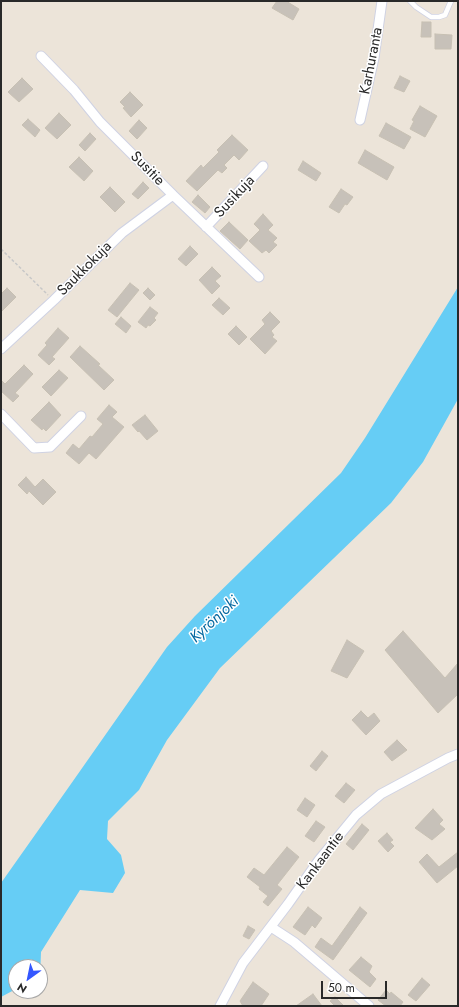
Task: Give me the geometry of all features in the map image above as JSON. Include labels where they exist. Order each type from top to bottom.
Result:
[{"type":"street","name":"Karhuranta","points":[[360,120],[374,58],[382,1]]},
{"type":"street","name":"Susitie","points":[[41,56],[74,90],[100,122],[172,195],[259,277]]},
{"type":"street","name":"Susikuja","points":[[206,227],[263,166]]},
{"type":"street","name":"Saukkokuja","points":[[1,349],[54,300],[122,233],[172,195]]},
{"type":"street","points":[[1,414],[34,448],[50,447],[82,416]]},
{"type":"street","name":"Kankaantie","points":[[220,1006],[243,963],[319,860],[356,816],[380,794],[458,754]]},
{"type":"street","points":[[271,927],[294,942],[369,1006]]},
{"type":"lane","points":[[410,1],[416,7],[432,17],[445,15],[451,1]]},
{"type":"path","points":[[1,248],[54,300]]},
{"type":"water","name":"Kyrönjoki","points":[[458,287],[458,399],[423,462],[391,503],[220,668],[167,740],[139,790],[108,821],[107,839],[121,855],[125,873],[113,893],[80,890],[41,952],[41,959],[8,959],[8,993],[1,997],[1,883],[167,647],[195,616],[341,473],[365,438]]},
{"type":"building","points":[[277,1],[286,1],[299,9],[293,20],[272,8]]},
{"type":"building","points":[[422,22],[431,22],[431,37],[421,37]]},
{"type":"building","points":[[435,34],[452,35],[451,49],[435,49]]},
{"type":"building","points":[[400,76],[410,81],[404,92],[394,88]]},
{"type":"building","points":[[22,78],[33,89],[19,102],[8,92]]},
{"type":"building","points":[[130,92],[143,105],[131,117],[120,102]]},
{"type":"building","points":[[420,106],[437,116],[425,137],[410,129],[414,121],[412,120]]},
{"type":"building","points":[[59,113],[71,125],[57,139],[45,128]]},
{"type":"building","points":[[28,119],[40,130],[35,137],[22,125]]},
{"type":"building","points":[[139,120],[147,128],[137,139],[129,131]]},
{"type":"building","points":[[386,123],[411,137],[404,149],[379,136]]},
{"type":"building","points":[[90,133],[96,139],[85,151],[79,145]]},
{"type":"building","points":[[232,135],[248,150],[239,160],[234,155],[224,165],[227,168],[222,173],[218,170],[197,191],[186,181],[201,165],[203,168],[219,152],[217,150]]},
{"type":"building","points":[[365,150],[394,167],[387,180],[358,163]]},
{"type":"building","points":[[79,157],[93,171],[84,181],[69,167]]},
{"type":"building","points":[[303,161],[321,173],[316,181],[298,170]]},
{"type":"building","points":[[143,182],[149,188],[138,199],[132,194]]},
{"type":"building","points":[[110,187],[125,202],[115,212],[100,197]]},
{"type":"building","points":[[341,189],[353,197],[347,205],[345,204],[339,213],[329,207]]},
{"type":"building","points":[[198,195],[210,207],[205,213],[192,202]]},
{"type":"building","points":[[263,214],[273,225],[268,230],[277,238],[273,242],[277,245],[269,253],[266,250],[262,253],[249,241],[260,230],[254,224]]},
{"type":"building","points":[[229,222],[248,240],[240,249],[220,231]]},
{"type":"building","points":[[190,246],[198,254],[186,266],[178,259]]},
{"type":"building","points":[[212,267],[221,276],[215,281],[220,286],[212,294],[199,280]]},
{"type":"building","points":[[130,283],[139,290],[117,317],[108,310]]},
{"type":"building","points":[[7,288],[16,297],[1,312],[1,294]]},
{"type":"building","points":[[148,288],[155,295],[150,300],[143,293]]},
{"type":"building","points":[[219,298],[230,308],[223,315],[212,305]]},
{"type":"building","points":[[150,307],[158,313],[154,318],[156,320],[146,328],[138,322]]},
{"type":"building","points":[[270,312],[280,322],[271,331],[274,335],[272,337],[277,341],[265,354],[250,339],[265,324],[262,320]]},
{"type":"building","points":[[121,317],[131,326],[126,333],[115,324]]},
{"type":"building","points":[[236,326],[247,337],[239,345],[228,334]]},
{"type":"building","points":[[58,328],[69,338],[52,357],[55,359],[49,365],[38,355],[47,345],[45,343]]},
{"type":"building","points":[[80,346],[100,364],[98,365],[114,380],[104,390],[70,357]]},
{"type":"building","points":[[24,365],[33,374],[15,393],[19,396],[13,402],[1,391],[1,380],[5,384]]},
{"type":"building","points":[[59,370],[68,378],[51,396],[42,387]]},
{"type":"building","points":[[49,402],[61,415],[46,431],[43,428],[42,430],[31,420]]},
{"type":"building","points":[[109,405],[117,412],[112,417],[124,427],[96,459],[89,453],[79,464],[66,453],[73,444],[79,449],[90,436],[92,437],[103,424],[97,419]]},
{"type":"building","points":[[145,415],[158,431],[147,440],[132,425]]},
{"type":"building","points":[[26,477],[35,487],[43,479],[56,492],[43,505],[29,491],[27,494],[18,485]]},
{"type":"building","points":[[403,631],[445,678],[458,663],[458,694],[438,713],[385,650]]},
{"type":"building","points":[[347,640],[364,651],[347,678],[331,671]]},
{"type":"building","points":[[361,711],[368,718],[374,713],[380,721],[366,735],[352,720]]},
{"type":"building","points":[[397,740],[407,750],[392,761],[384,752]]},
{"type":"building","points":[[322,751],[328,756],[316,771],[310,766]]},
{"type":"building","points":[[346,783],[355,790],[344,803],[335,796]]},
{"type":"building","points":[[305,798],[315,805],[307,817],[297,810]]},
{"type":"building","points":[[433,809],[443,820],[439,824],[445,829],[432,840],[415,828]]},
{"type":"building","points":[[316,821],[325,827],[314,842],[305,836]]},
{"type":"building","points":[[362,824],[369,830],[353,850],[346,844]]},
{"type":"building","points":[[387,833],[393,840],[390,842],[394,846],[388,852],[378,841]]},
{"type":"building","points":[[287,847],[299,857],[277,885],[282,889],[268,906],[263,902],[268,896],[259,889],[260,887],[247,877],[254,868],[264,875]]},
{"type":"building","points":[[458,852],[458,866],[437,883],[419,862],[427,854],[439,867]]},
{"type":"building","points":[[308,907],[322,918],[315,928],[312,925],[305,935],[293,927]]},
{"type":"building","points":[[360,907],[367,913],[333,960],[315,947],[321,938],[332,946]]},
{"type":"building","points":[[248,926],[255,930],[249,939],[243,936]]},
{"type":"building","points":[[361,957],[372,966],[369,972],[376,979],[370,987],[349,970]]},
{"type":"building","points":[[422,978],[430,985],[416,1001],[408,995]]},
{"type":"building","points":[[253,982],[269,994],[261,1006],[243,1006],[240,1001]]},
{"type":"building","points":[[386,990],[390,994],[391,992],[403,1002],[400,1006],[386,1006],[378,1000]]},
{"type":"building","points":[[313,994],[322,1006],[296,1006]]},
{"type":"building","points":[[335,997],[344,1006],[335,1006],[330,1001]]}]
